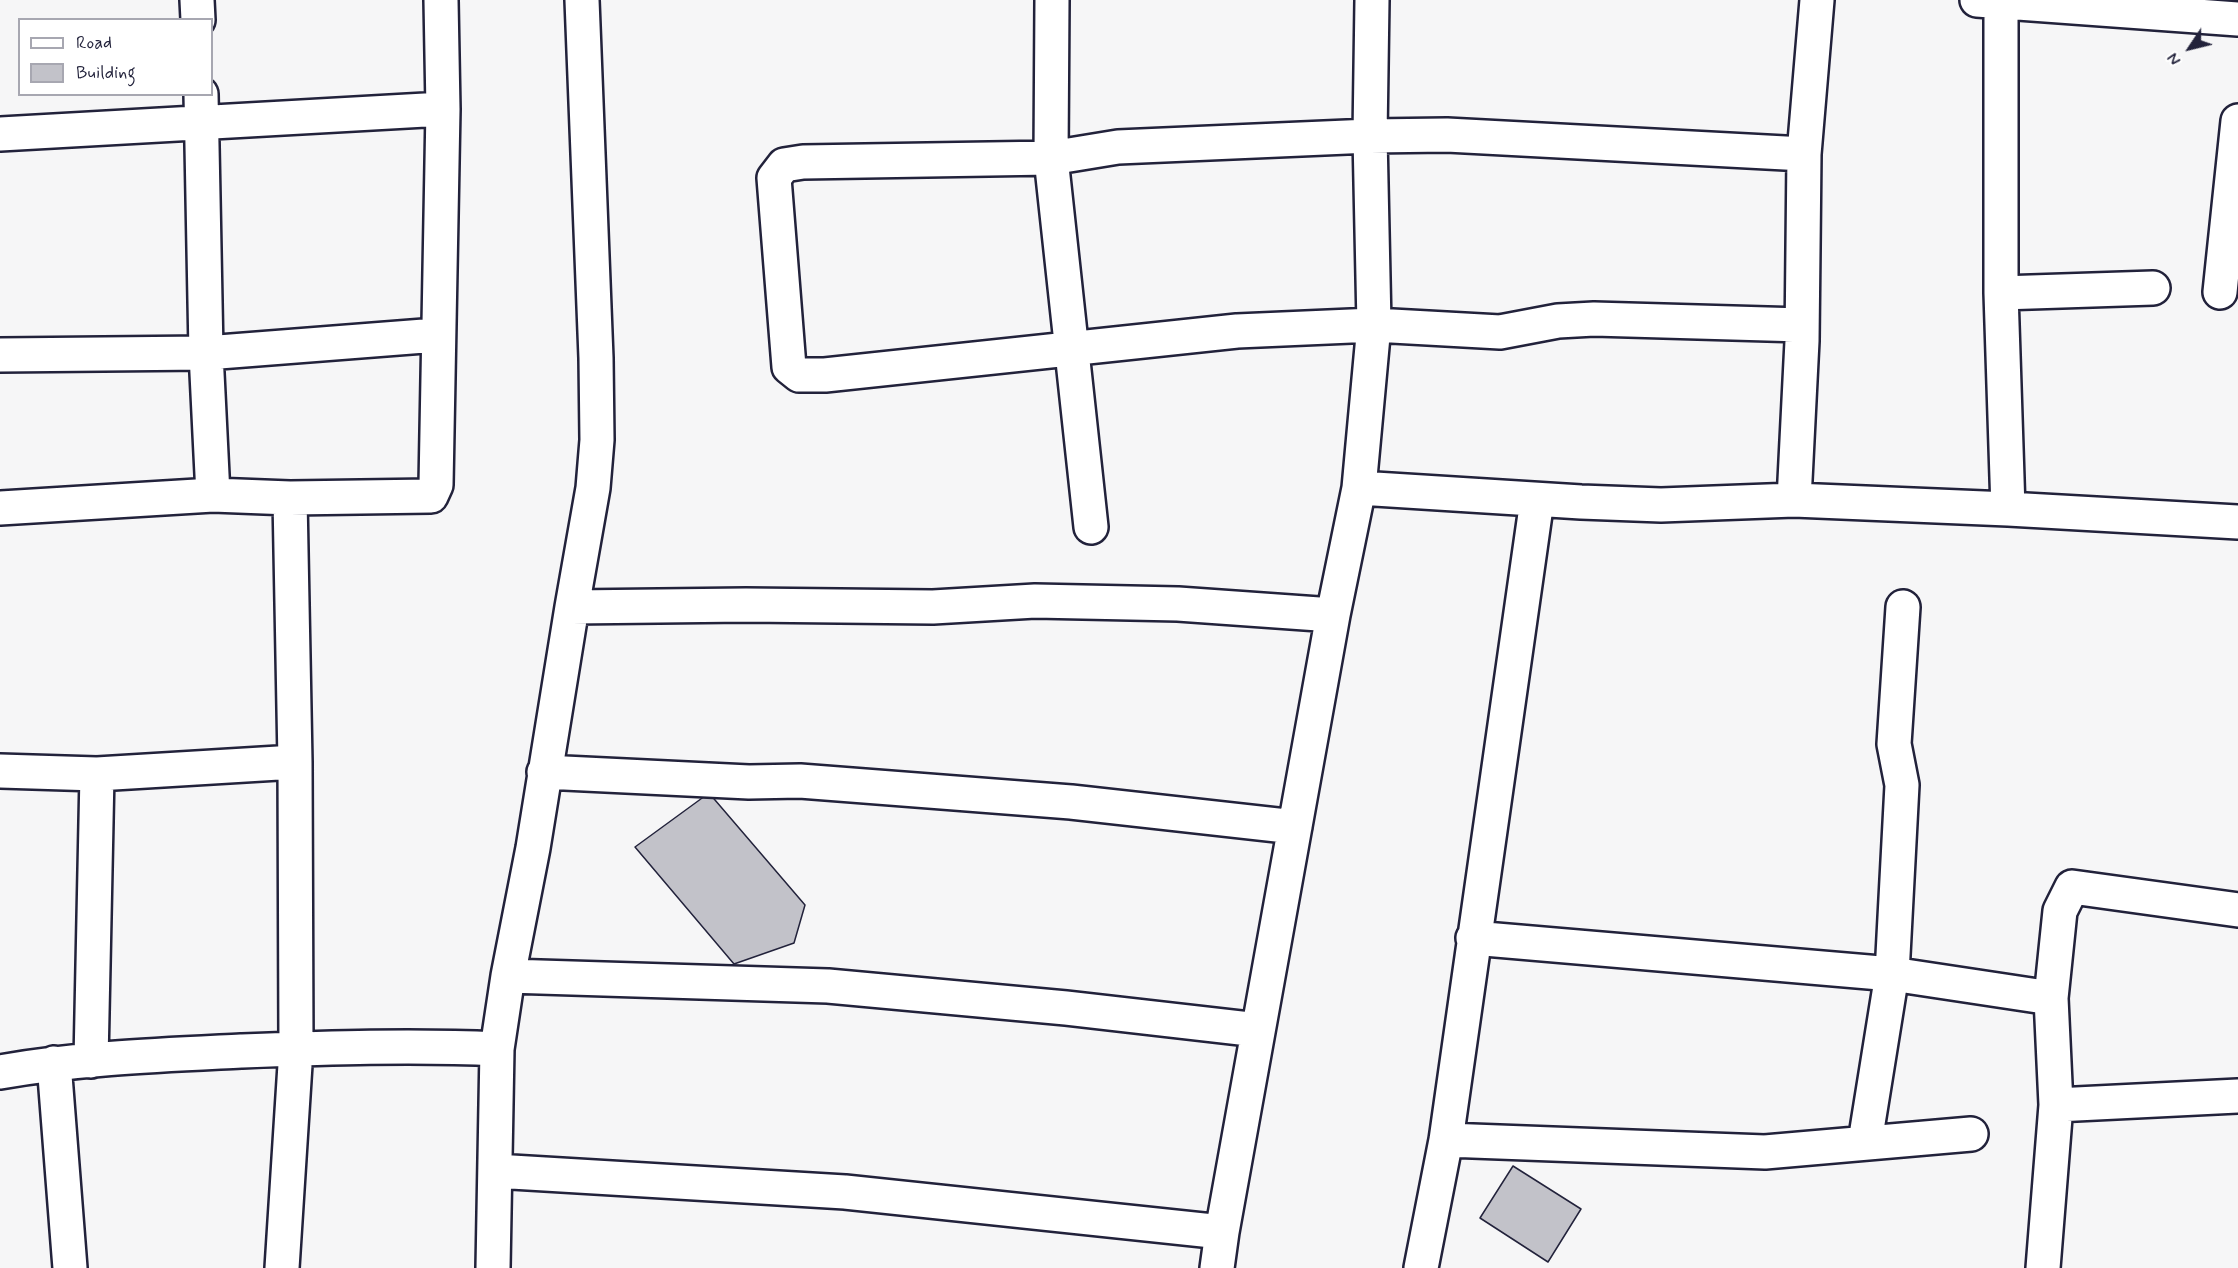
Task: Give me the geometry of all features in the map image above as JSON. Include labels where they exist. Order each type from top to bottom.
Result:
[{"type":"street","points":[[197,0],[198,18]]},
{"type":"street","points":[[0,508],[213,495],[290,498],[431,496],[436,485],[443,109],[441,0]]},
{"type":"street","points":[[493,1268],[497,1049],[593,488],[597,440],[582,0]]},
{"type":"street","points":[[1052,0],[1051,158],[1091,527]]},
{"type":"street","points":[[1217,1268],[1333,615],[1359,488],[1374,325],[1370,136],[1372,0]]},
{"type":"street","points":[[1794,501],[1802,325],[1804,154],[1817,0]]},
{"type":"street","points":[[2008,509],[1989,1],[2238,20]]},
{"type":"street","points":[[0,135],[202,108],[443,109]]},
{"type":"street","points":[[202,108],[206,353],[213,495]]},
{"type":"street","points":[[2220,292],[2238,121]]},
{"type":"street","points":[[1802,325],[1594,318],[1558,321],[1500,332],[1374,325],[1236,330],[809,376],[799,375],[789,367],[774,178],[784,165],[802,162],[1051,158],[1118,147],[1370,136],[1447,135],[1804,154]]},
{"type":"street","points":[[2001,293],[2153,288]]},
{"type":"street","points":[[0,355],[206,353],[437,335]]},
{"type":"street","points":[[1359,488],[1537,500],[1661,505],[1794,501],[2008,509],[2238,522]]},
{"type":"street","points":[[282,1268],[296,1049],[295,762],[290,498]]},
{"type":"street","points":[[1421,1268],[1446,1140],[1537,500]]},
{"type":"street","points":[[572,607],[758,605],[933,607],[1035,601],[1178,604],[1333,615]]},
{"type":"street","points":[[1865,1142],[1892,974],[1902,785],[1894,744],[1903,607]]},
{"type":"street","points":[[0,771],[97,774],[295,762]]},
{"type":"street","points":[[544,772],[749,782],[800,781],[1071,802],[1295,827]]},
{"type":"street","points":[[91,1060],[97,774]]},
{"type":"street","points":[[2043,1268],[2056,1105],[2051,998],[2060,911],[2072,887],[2238,910]]},
{"type":"street","points":[[1473,938],[1892,974],[2051,998]]},
{"type":"street","points":[[508,976],[828,986],[1066,1008],[1258,1030]]},
{"type":"street","points":[[0,1072],[54,1063],[91,1060],[296,1049],[421,1046],[497,1049]]},
{"type":"street","points":[[54,1063],[70,1268]]},
{"type":"street","points":[[2056,1105],[2238,1096]]},
{"type":"street","points":[[1446,1140],[1765,1152],[1971,1134]]},
{"type":"street","points":[[495,1171],[845,1192],[1222,1232]]},
{"type":"building","points":[[709,793],[805,905],[794,943],[734,964],[635,847]]},
{"type":"building","points":[[1513,1166],[1581,1209],[1548,1262],[1480,1218]]}]
